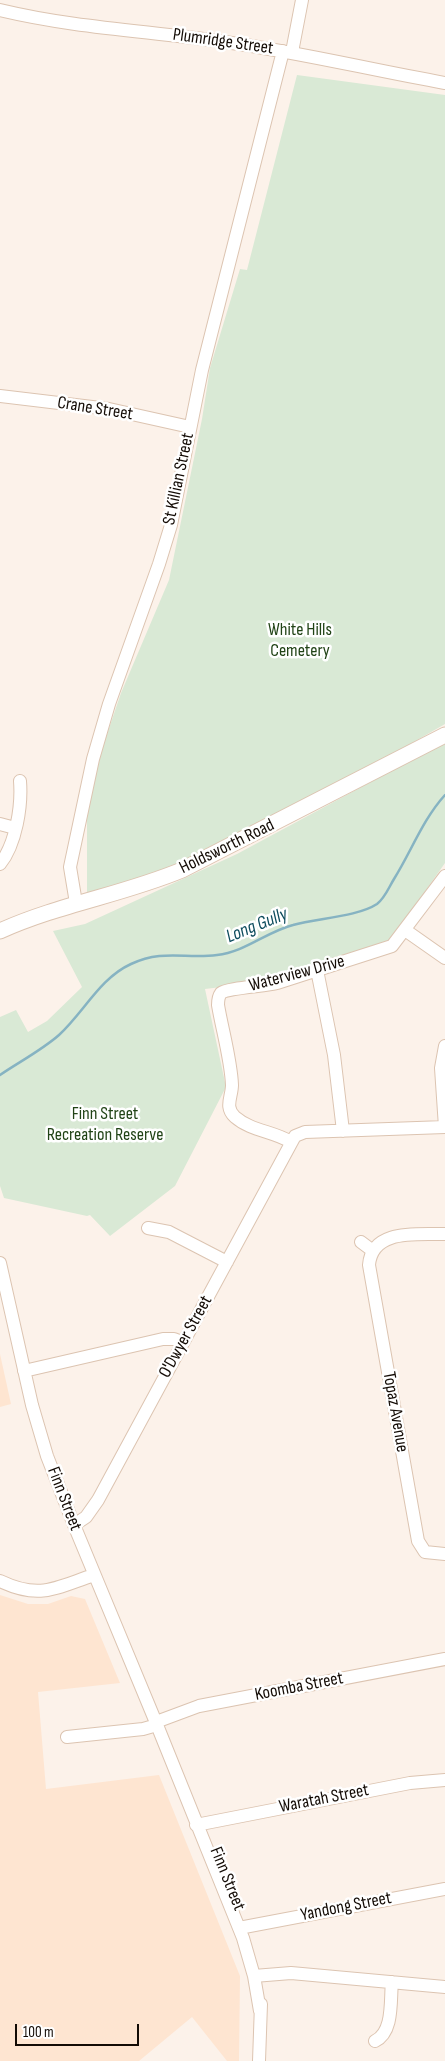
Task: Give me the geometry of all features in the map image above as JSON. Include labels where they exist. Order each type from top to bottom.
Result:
[{"type":"main road","name":"Holdsworth Road","points":[[0,931],[36,915],[143,885],[193,865],[444,735]]},
{"type":"street","name":"St Killian Street","points":[[76,903],[70,873],[71,861],[93,759],[109,704],[165,544],[178,492],[206,350],[302,0]]},
{"type":"street","name":"Plumridge Street","points":[[0,10],[76,25],[182,36],[288,52],[445,83]]},
{"type":"street","name":"Crane Street","points":[[0,396],[109,409],[190,427]]},
{"type":"street","points":[[0,864],[8,852],[15,828],[20,806],[20,781]]},
{"type":"street","points":[[0,824],[15,828]]},
{"type":"street","name":"Waterview Drive","points":[[290,1142],[281,1136],[258,1130],[239,1120],[230,1111],[228,1101],[232,1083],[218,999],[226,990],[265,986],[388,948],[394,944],[445,876]]},
{"type":"street","points":[[405,930],[445,958]]},
{"type":"street","points":[[317,970],[334,1055],[343,1131]]},
{"type":"street","points":[[290,1142],[295,1136],[303,1132],[445,1127],[441,1068],[445,1046]]},
{"type":"street","name":"O'Dwyer Street","points":[[74,1525],[86,1517],[96,1504],[290,1142]]},
{"type":"street","points":[[148,1228],[169,1232],[227,1262]]},
{"type":"street","points":[[361,1242],[373,1250],[389,1238],[445,1234]]},
{"type":"street","name":"Topaz Avenue","points":[[373,1250],[370,1270],[418,1541],[425,1552],[445,1554]]},
{"type":"street","name":"Finn Street","points":[[0,1263],[39,1434],[94,1575],[243,1927],[258,1975],[260,2011],[259,2061]]},
{"type":"street","points":[[24,1371],[163,1340],[174,1339],[182,1342]]},
{"type":"street","points":[[0,1582],[23,1591],[33,1592],[52,1589],[94,1575]]},
{"type":"street","name":"Koomba Street","points":[[67,1737],[143,1729],[199,1706],[445,1660]]},
{"type":"street","name":"Waratah Street","points":[[200,1824],[410,1782],[445,1780]]},
{"type":"street","name":"Yandong Street","points":[[243,1927],[445,1889]]},
{"type":"street","points":[[258,1975],[291,1973],[445,1987]]},
{"type":"street","points":[[375,2040],[383,2036],[387,2028],[392,1982]]},
{"type":"shaded area","points":[[0,1354],[11,1404],[0,1407]]},
{"type":"shaded area","points":[[0,1595],[28,1604],[48,1604],[71,1596],[85,1599],[120,1683],[38,1692],[46,1789],[159,1775],[240,1976],[239,2061],[227,2061],[192,2017],[139,2061],[0,2061]]},
{"type":"green space","name":"White Hills Cemetery","points":[[297,75],[445,95],[445,724],[386,758],[165,872],[87,895],[87,793],[121,693],[169,580],[202,419],[210,368],[240,269],[247,270]]},
{"type":"green space","name":"Finn Street Recreation Reserve","points":[[445,742],[445,863],[391,940],[264,982],[205,989],[226,1087],[175,1186],[110,1236],[90,1215],[87,1216],[4,1198],[0,1186],[0,1017],[16,1010],[28,1032],[47,1021],[82,987],[53,931],[85,924],[237,854]]},
{"type":"waterway","name":"Long Gully","points":[[0,1075],[59,1035],[110,978],[131,964],[153,957],[205,956],[227,953],[283,928],[359,912],[377,904],[387,892],[430,814],[445,795]]}]
